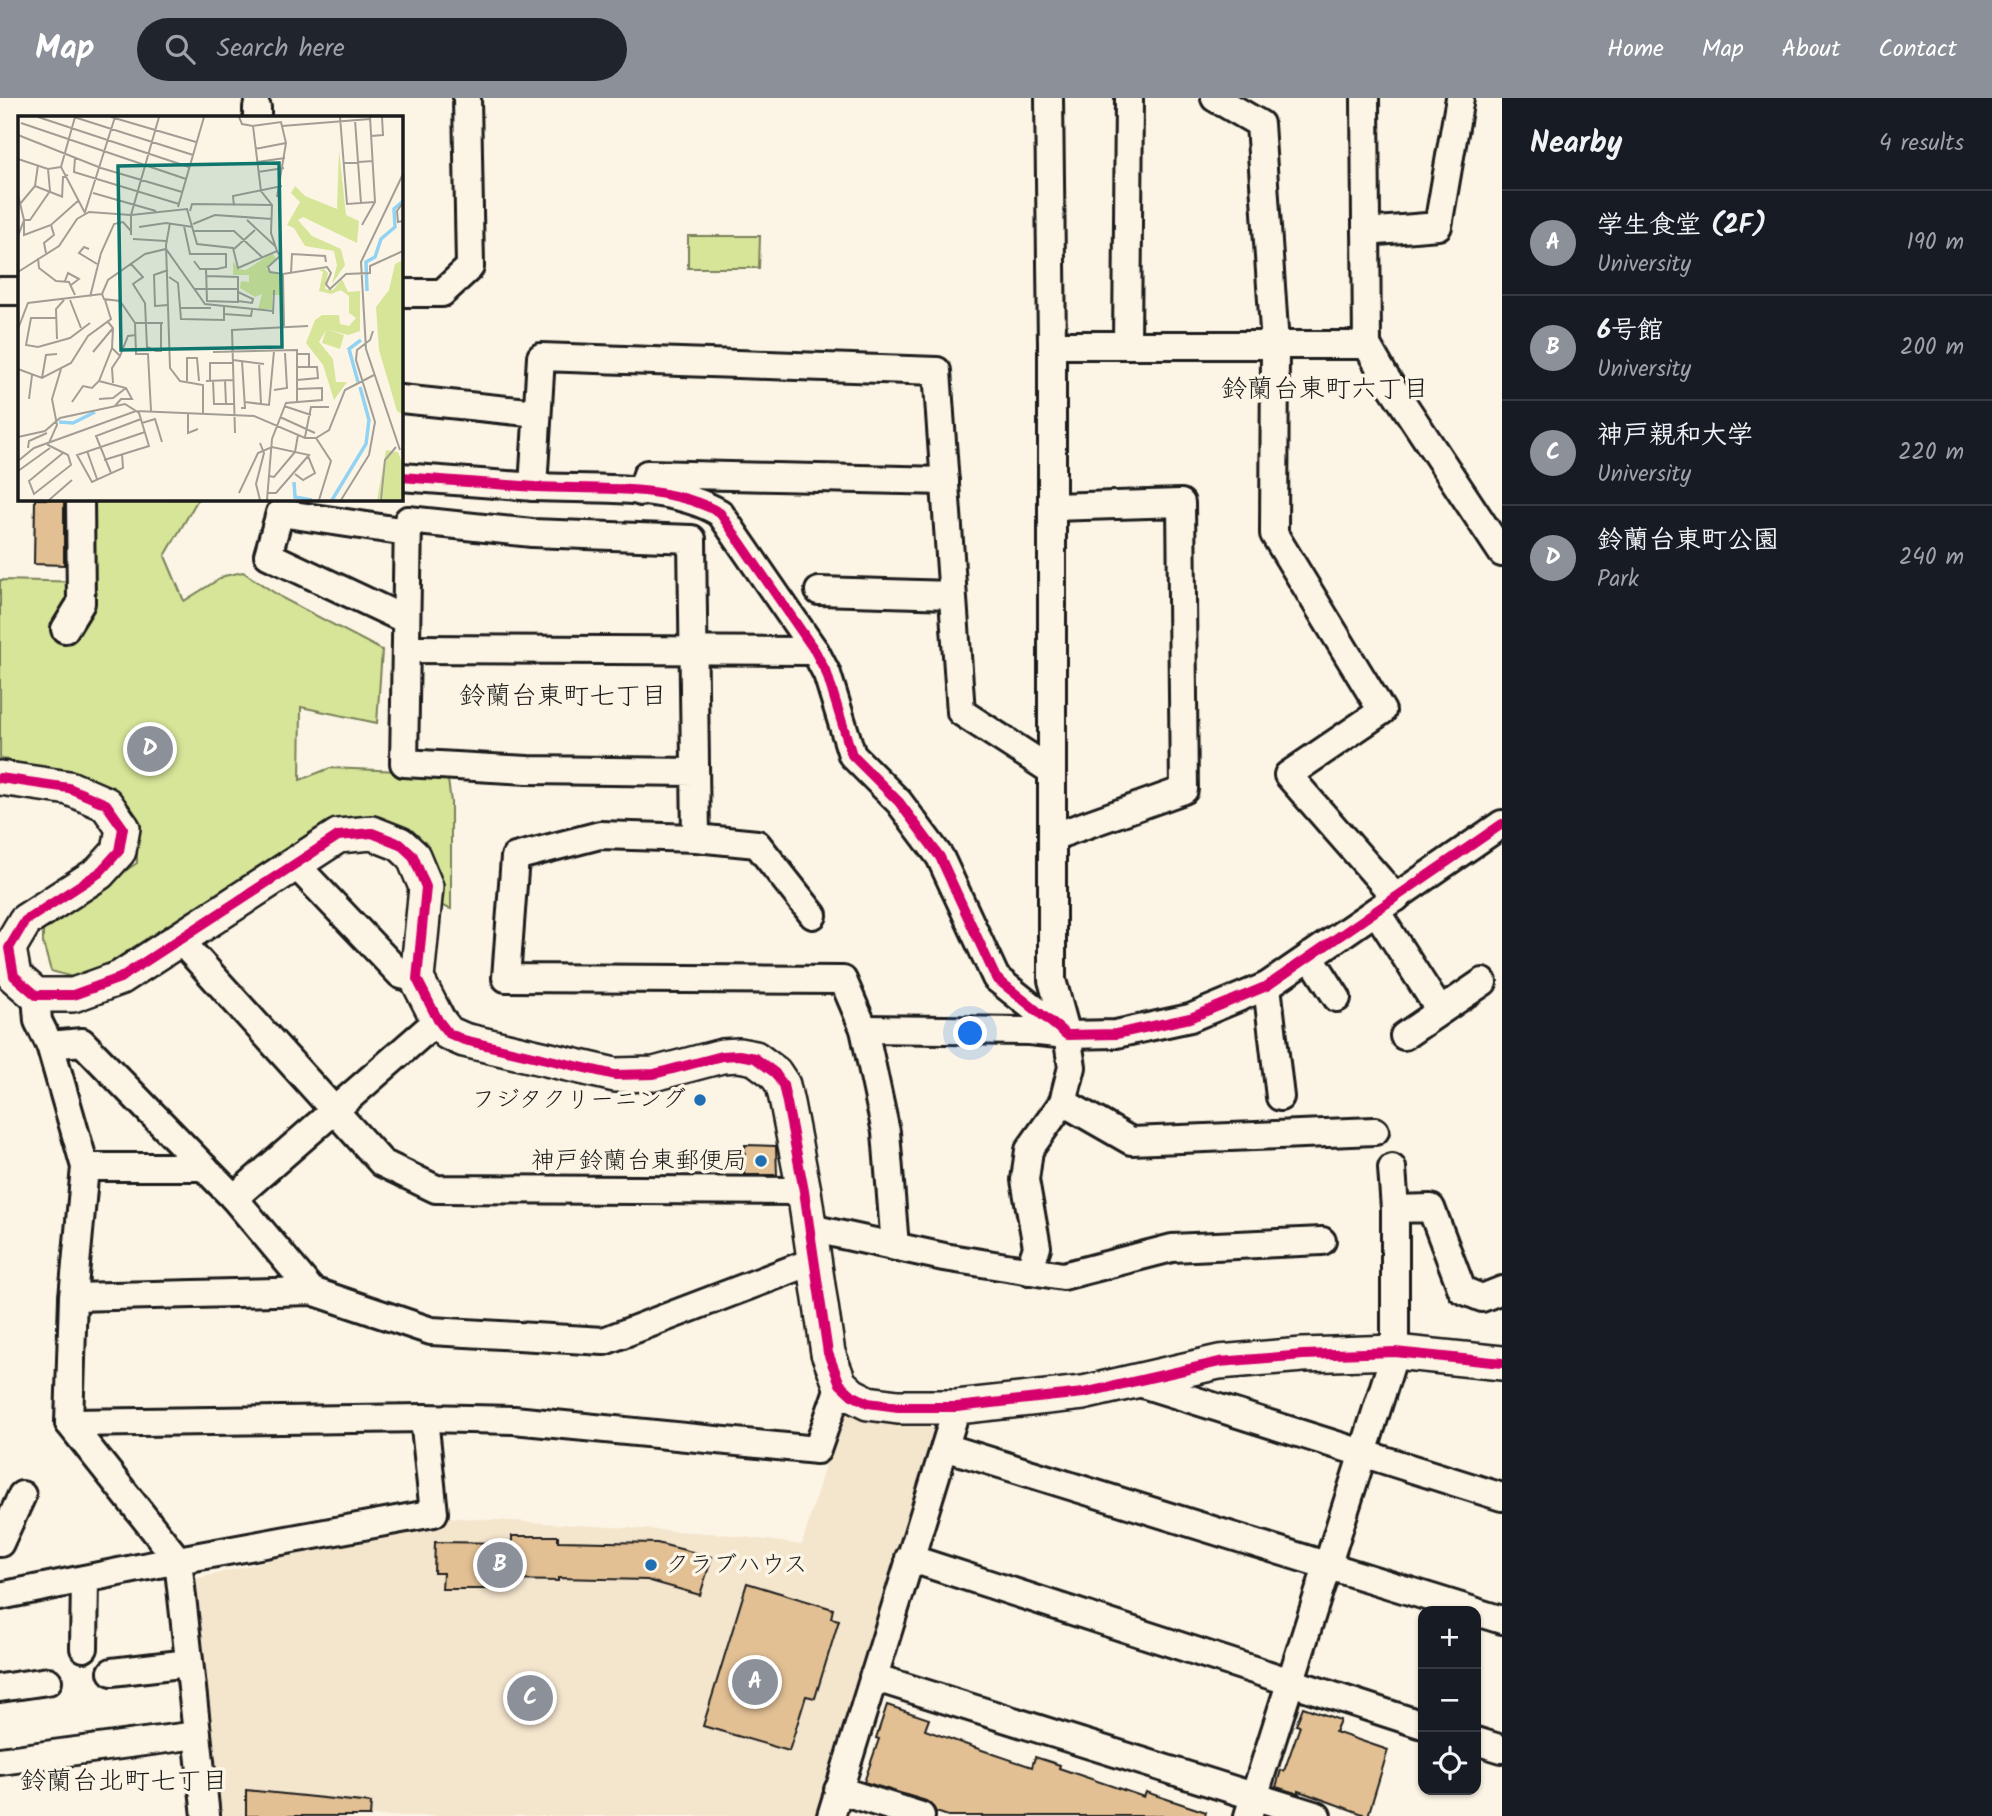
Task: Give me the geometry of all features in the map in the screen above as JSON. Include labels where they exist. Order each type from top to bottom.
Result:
[{"type":"street","points":[[402,293],[442,293],[470,267],[467,98]]},
{"type":"street","points":[[1029,1271],[1037,1247],[1025,1180],[1029,1150],[1063,1102],[1072,1067],[1067,1035],[1052,981],[1052,345],[1049,98]]},
{"type":"street","points":[[1127,345],[1129,98]]},
{"type":"street","points":[[1215,98],[1260,124],[1275,345],[1274,534],[1382,710],[1288,775],[1385,904],[1440,1011]]},
{"type":"street","points":[[1365,98],[1367,345],[1384,376],[1502,553]]},
{"type":"street","points":[[1366,232],[1438,226],[1460,98]]},
{"type":"street","points":[[0,291],[18,292]]},
{"type":"street","points":[[1052,345],[1367,345]]},
{"type":"street","points":[[533,487],[541,357],[937,371],[961,712],[1052,771]]},
{"type":"street","points":[[402,399],[537,413]]},
{"type":"street","points":[[641,492],[647,474],[945,481]]},
{"type":"street","points":[[402,477],[660,493],[710,507],[720,513],[815,651],[827,674],[852,755],[899,802],[940,857],[996,978],[1067,1035]]},
{"type":"street","points":[[65,629],[81,603],[80,500]]},
{"type":"street","points":[[1052,507],[1181,503],[1184,776],[1184,790],[1052,837]]},
{"type":"street","points":[[406,620],[268,555],[280,513],[407,532]]},
{"type":"street","points":[[694,772],[528,770],[404,762],[408,520],[532,533],[692,539],[696,838]]},
{"type":"street","points":[[820,591],[953,595]]},
{"type":"street","points":[[407,649],[815,651]]},
{"type":"street","points":[[0,778],[69,788],[106,804],[123,828],[119,851],[99,873],[25,921],[9,948],[14,975],[36,995],[73,995],[120,978],[338,836],[372,833],[400,844],[413,856],[426,887],[417,979],[438,1020],[449,1033],[464,1040],[615,1075],[654,1074],[722,1056],[755,1058],[775,1073],[783,1086],[804,1191],[828,1353],[840,1384],[852,1395],[883,1406],[957,1407],[1083,1393],[1219,1362],[1395,1352],[1502,1363]]},
{"type":"street","points":[[864,1029],[1116,1034],[1190,1018],[1267,986],[1502,824]]},
{"type":"street","points":[[813,915],[757,844],[696,838],[600,835],[515,857],[506,978],[843,980],[864,1029],[886,1132],[895,1247]]},
{"type":"street","points":[[294,863],[401,975],[417,979]]},
{"type":"street","points":[[179,939],[382,1163],[436,1189],[804,1191]]},
{"type":"street","points":[[1310,956],[1337,998]]},
{"type":"street","points":[[1404,1036],[1483,982]]},
{"type":"street","points":[[1267,986],[1280,1097]]},
{"type":"street","points":[[36,995],[38,1021],[50,1045],[85,1167],[73,1297],[69,1423],[178,1560],[206,1816]]},
{"type":"street","points":[[234,1198],[438,1020]]},
{"type":"street","points":[[50,1045],[82,1042],[234,1198],[312,1291]]},
{"type":"street","points":[[1063,1102],[1131,1142],[1375,1131]]},
{"type":"street","points":[[85,1167],[204,1167]]},
{"type":"street","points":[[1251,1806],[1395,1352],[1395,1209],[1392,1168]]},
{"type":"street","points":[[1395,1209],[1431,1208],[1462,1290],[1482,1298],[1502,1290]]},
{"type":"street","points":[[810,1228],[895,1247],[1063,1276],[1172,1248],[1322,1241]]},
{"type":"street","points":[[73,1297],[312,1291],[431,1331],[604,1340],[814,1261]]},
{"type":"street","points":[[1133,1381],[1502,1496]]},
{"type":"street","points":[[69,1423],[424,1418],[514,1420],[817,1450],[840,1384]]},
{"type":"street","points":[[831,1816],[957,1407]]},
{"type":"street","points":[[0,1596],[434,1513],[424,1418]]},
{"type":"street","points":[[944,1447],[1459,1606]]},
{"type":"street","points":[[0,1543],[22,1495]]},
{"type":"street","points":[[909,1559],[1418,1723]]},
{"type":"street","points":[[84,1648],[85,1579]]},
{"type":"street","points":[[1481,1613],[1502,1620]]},
{"type":"street","points":[[111,1672],[189,1663]]},
{"type":"street","points":[[873,1677],[1251,1806],[1317,1816]]},
{"type":"street","points":[[0,1688],[48,1681]]},
{"type":"street","points":[[0,1760],[197,1735]]},
{"type":"street","points":[[1481,1743],[1502,1749]]},
{"type":"street","points":[[838,1790],[922,1816]]},
{"type":"shaded area","points":[[841,1410],[890,1420],[941,1420],[815,1816],[220,1816],[195,1579],[445,1517],[724,1534],[802,1545]]},
{"type":"green space","points":[[688,236],[760,236],[759,268],[688,268]]},
{"type":"green space","points":[[88,500],[197,500],[165,556],[184,601],[224,576],[243,572],[284,599],[382,650],[377,723],[301,707],[300,780],[330,768],[447,773],[451,802],[451,909],[436,904],[399,828],[361,817],[325,823],[83,980],[51,971],[43,943],[43,925],[137,863],[137,831],[112,788],[0,758],[0,580],[89,582]]},
{"type":"building","points":[[35,500],[64,500],[64,565],[34,564]]},
{"type":"building","points":[[745,1145],[776,1146],[777,1175],[744,1175]]},
{"type":"building","points":[[512,1536],[558,1536],[558,1541],[657,1543],[712,1557],[700,1595],[647,1580],[510,1580],[510,1589],[442,1589],[443,1573],[434,1573],[435,1542],[512,1543]]},
{"type":"building","points":[[747,1583],[833,1609],[831,1618],[839,1620],[815,1698],[806,1696],[789,1751],[703,1726]]},
{"type":"building","points":[[887,1705],[929,1719],[925,1730],[970,1746],[1032,1767],[1035,1757],[1144,1797],[1146,1792],[1206,1812],[1205,1816],[948,1816],[936,1812],[926,1801],[864,1782]]},
{"type":"building","points":[[1303,1707],[1340,1720],[1335,1732],[1388,1750],[1368,1816],[1299,1791],[1299,1794],[1276,1787],[1300,1726],[1296,1725]]},
{"type":"building","points":[[246,1790],[371,1803],[370,1816],[246,1816]]},
{"type":"cycle path","points":[[402,477],[655,492],[700,503],[720,513],[815,651],[827,674],[852,755],[899,802],[940,857],[996,978],[1067,1035],[1116,1034],[1190,1018],[1267,986],[1502,824]]},
{"type":"cycle path","points":[[0,778],[69,788],[106,804],[123,828],[119,851],[99,873],[25,921],[9,948],[14,976],[36,995],[73,995],[120,978],[338,836],[372,833],[400,844],[413,856],[426,887],[417,979],[438,1020],[448,1033],[464,1040],[615,1075],[654,1074],[722,1056],[755,1058],[775,1073],[783,1085],[804,1191],[828,1353],[840,1384],[852,1395],[868,1403],[898,1407],[957,1407],[1083,1393],[1219,1362],[1303,1355],[1395,1352],[1502,1363]]},
{"type":"place","name":"鈴蘭台東町公園","points":[[150,749]]},
{"type":"place","name":"フジタクリーニング","points":[[700,1100]]},
{"type":"place","name":"神戸鈴蘭台東郵便局","points":[[761,1161]]},
{"type":"place","name":"6号館","points":[[500,1565]]},
{"type":"place","name":"クラブハウス","points":[[651,1565]]},
{"type":"place","name":"学生食堂 (2F)","points":[[755,1682]]},
{"type":"place","name":"神戸親和大学","points":[[530,1698]]},
{"type":"district","name":"鈴蘭台東町六丁目","points":[[1325,390]]},
{"type":"district","name":"鈴蘭台東町七丁目","points":[[563,697]]},
{"type":"district","name":"鈴蘭台北町七丁目","points":[[124,1782]]}]
